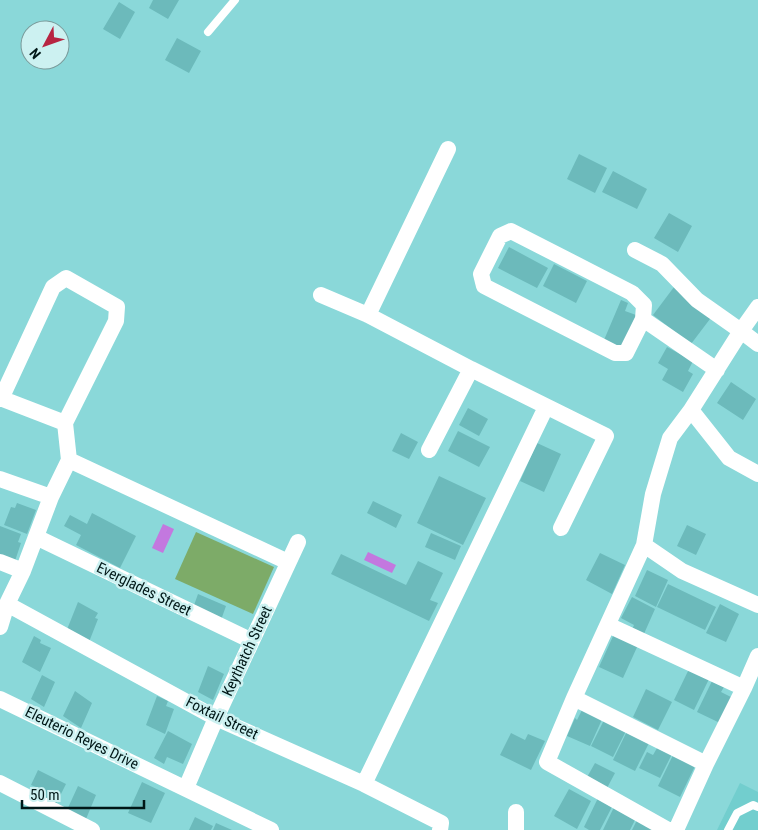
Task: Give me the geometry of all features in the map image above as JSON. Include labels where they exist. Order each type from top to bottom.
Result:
[{"type":"street","points":[[368,315],[448,149]]},
{"type":"street","points":[[510,231],[632,293],[644,305],[643,319],[626,353],[615,353],[484,286],[480,274],[500,236],[510,231]]},
{"type":"street","points":[[636,250],[662,264],[697,300],[758,344]]},
{"type":"street","points":[[0,627],[7,604],[23,570],[51,497],[69,460],[65,423],[116,320],[117,306],[66,278],[53,287],[0,398],[65,423]]},
{"type":"street","points":[[321,295],[368,315],[606,436],[561,528]]},
{"type":"street","points":[[668,830],[547,762],[644,545],[653,494],[670,438],[758,307]]},
{"type":"street","points":[[643,319],[717,370]]},
{"type":"street","points":[[429,450],[471,369]]},
{"type":"street","points":[[364,784],[546,407]]},
{"type":"street","points":[[690,410],[729,458],[758,474]]},
{"type":"street","points":[[69,460],[288,562]]},
{"type":"street","points":[[0,479],[51,497]]},
{"type":"street","name":"Everglades Street","points":[[36,537],[252,641]]},
{"type":"street","name":"Keythatch Street","points":[[186,788],[216,718],[298,542]]},
{"type":"street","points":[[644,545],[682,571],[758,604]]},
{"type":"street","points":[[0,562],[23,570]]},
{"type":"street","name":"Foxtail Street","points":[[7,604],[216,718],[364,784],[440,827]]},
{"type":"street","points":[[608,625],[744,688]]},
{"type":"street","points":[[676,830],[758,656]]},
{"type":"street","points":[[574,698],[706,764]]},
{"type":"street","name":"Eleuterio Reyes Drive","points":[[0,699],[186,788],[246,824],[271,830]]},
{"type":"street","points":[[0,782],[92,830]]},
{"type":"street","points":[[516,812],[516,830]]},
{"type":"lane","points":[[208,32],[235,0]]},
{"type":"lane","points":[[728,830],[737,813],[753,806],[758,806]]},
{"type":"shaded area","points":[[163,524],[174,529],[163,553],[152,548]]},
{"type":"shaded area","points":[[368,552],[396,565],[392,573],[364,560]]},
{"type":"shaded area","points":[[740,783],[758,792],[758,830],[717,830]]},
{"type":"green space","points":[[196,532],[274,567],[253,614],[175,579]]},
{"type":"building","points":[[153,0],[179,0],[168,19],[149,8]]},
{"type":"building","points":[[119,2],[135,12],[120,39],[103,29]]},
{"type":"building","points":[[177,38],[201,51],[189,73],[165,60]]},
{"type":"building","points":[[579,154],[607,168],[595,193],[567,179]]},
{"type":"building","points":[[613,171],[647,189],[637,209],[602,192]]},
{"type":"building","points":[[669,213],[692,226],[678,252],[654,238]]},
{"type":"building","points":[[509,247],[548,268],[537,288],[498,268]]},
{"type":"building","points":[[554,264],[587,281],[576,303],[543,286]]},
{"type":"building","points":[[674,287],[713,315],[691,344],[653,315]]},
{"type":"building","points":[[621,300],[628,303],[625,311],[636,315],[622,348],[604,340]]},
{"type":"building","points":[[667,347],[693,361],[688,371],[693,374],[683,392],[662,380],[668,369],[658,363]]},
{"type":"building","points":[[731,382],[756,399],[743,420],[717,403]]},
{"type":"building","points":[[468,408],[488,419],[479,436],[459,425]]},
{"type":"building","points":[[458,431],[490,447],[479,467],[448,451]]},
{"type":"building","points":[[401,433],[418,442],[409,459],[392,451]]},
{"type":"building","points":[[537,443],[561,454],[544,492],[520,481]]},
{"type":"building","points":[[439,476],[486,498],[463,545],[417,523]]},
{"type":"building","points":[[373,501],[402,515],[396,528],[367,513]]},
{"type":"building","points":[[17,503],[36,510],[27,534],[4,525],[11,507],[15,508]]},
{"type":"building","points":[[92,513],[136,536],[120,568],[76,545],[81,535],[64,526],[70,515],[87,524]]},
{"type":"building","points":[[687,525],[706,534],[696,555],[677,546]]},
{"type":"building","points":[[0,526],[21,534],[18,542],[21,543],[15,561],[0,555]]},
{"type":"building","points":[[431,533],[461,546],[455,560],[425,547]]},
{"type":"building","points":[[600,553],[625,565],[612,594],[586,580]]},
{"type":"building","points":[[341,554],[406,585],[418,561],[443,573],[430,600],[438,603],[429,621],[331,574]]},
{"type":"building","points":[[647,570],[668,580],[656,607],[635,596]]},
{"type":"building","points":[[668,584],[716,607],[705,630],[657,607]]},
{"type":"building","points":[[198,594],[226,606],[221,620],[193,608]]},
{"type":"building","points":[[632,597],[655,609],[643,636],[632,630],[634,625],[621,618]]},
{"type":"building","points":[[78,602],[98,613],[95,618],[98,619],[89,642],[66,632]]},
{"type":"building","points":[[720,604],[739,614],[726,642],[706,633]]},
{"type":"building","points":[[614,634],[638,645],[623,678],[599,667]]},
{"type":"building","points":[[34,636],[41,640],[40,643],[51,648],[40,672],[22,662]]},
{"type":"building","points":[[208,666],[224,674],[213,700],[198,692]]},
{"type":"building","points":[[689,669],[709,679],[694,710],[674,700]]},
{"type":"building","points":[[42,675],[55,682],[44,707],[31,699]]},
{"type":"building","points":[[712,681],[724,687],[721,692],[733,698],[720,723],[697,712]]},
{"type":"building","points":[[646,689],[672,702],[658,730],[633,717]]},
{"type":"building","points":[[75,691],[92,703],[81,728],[63,716]]},
{"type":"building","points":[[157,696],[168,701],[166,706],[174,709],[165,734],[146,725]]},
{"type":"building","points":[[584,706],[604,715],[590,746],[567,736],[575,718],[577,720]]},
{"type":"building","points":[[606,716],[628,727],[613,757],[591,746]]},
{"type":"building","points":[[629,727],[651,739],[635,771],[613,760]]},
{"type":"building","points":[[168,731],[192,744],[183,764],[167,757],[164,764],[154,758]]},
{"type":"building","points":[[511,733],[525,740],[528,734],[545,741],[531,770],[500,755]]},
{"type":"building","points":[[660,743],[674,750],[660,778],[639,768],[647,752],[653,755]]},
{"type":"building","points":[[675,751],[697,762],[680,797],[658,786]]},
{"type":"building","points":[[595,763],[615,773],[606,790],[586,779]]},
{"type":"building","points":[[38,770],[66,784],[54,808],[32,797],[36,787],[31,785]]},
{"type":"building","points":[[142,782],[165,793],[151,823],[128,813]]},
{"type":"building","points":[[78,786],[96,795],[86,819],[67,810]]},
{"type":"building","points":[[569,789],[591,801],[577,829],[554,816]]},
{"type":"building","points":[[598,798],[613,805],[600,830],[589,830],[584,827]]},
{"type":"building","points":[[615,805],[637,816],[630,830],[603,830]]},
{"type":"building","points":[[195,817],[213,826],[211,830],[189,830]]},
{"type":"building","points":[[637,820],[656,830],[632,830]]},
{"type":"building","points":[[216,823],[232,830],[213,830]]}]
